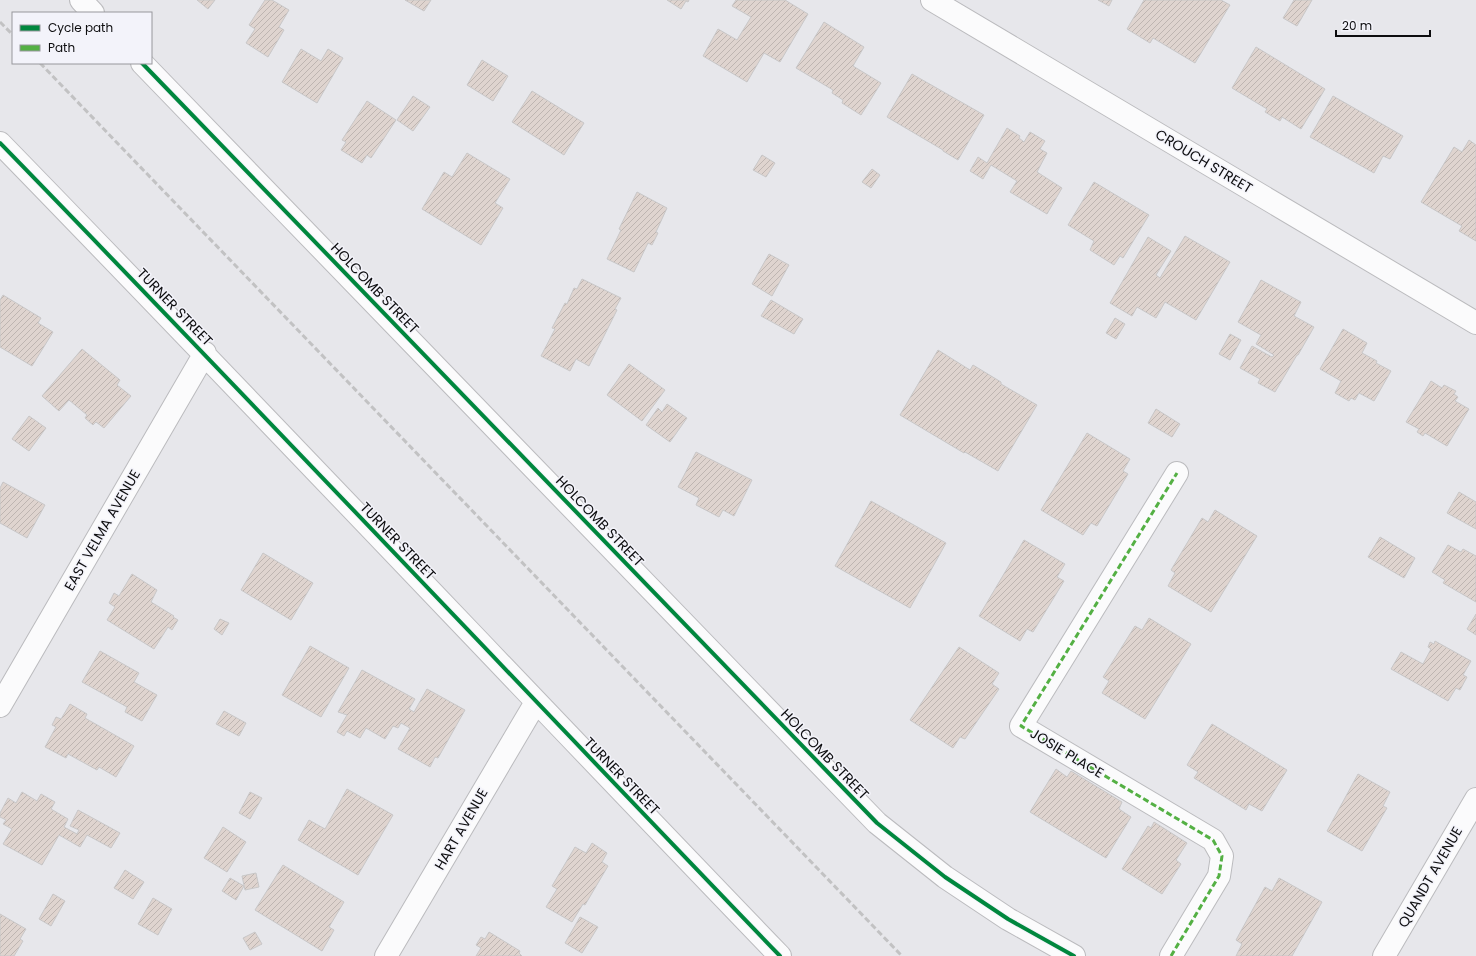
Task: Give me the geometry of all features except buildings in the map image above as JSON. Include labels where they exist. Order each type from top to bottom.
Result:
[{"type":"street","points":[[81,0],[92,12]]},
{"type":"street","name":"CROUCH STREET","points":[[932,0],[1476,323]]},
{"type":"street","name":"HOLCOMB STREET","points":[[143,64],[877,823],[945,877],[1008,919],[1074,956]]},
{"type":"street","name":"TURNER STREET","points":[[0,143],[205,353],[536,702],[780,956]]},
{"type":"street","name":"EAST VELMA AVENUE","points":[[0,706],[205,353]]},
{"type":"street","name":"JOSIE PLACE","points":[[1171,956],[1219,876],[1222,856],[1213,840],[1021,726],[1176,473]]},
{"type":"street","name":"HART AVENUE","points":[[386,956],[536,702]]},
{"type":"street","name":"QUANDT AVENUE","points":[[1384,956],[1476,798]]},
{"type":"railway","points":[[0,22],[12,34]]},
{"type":"railway","points":[[41,64],[902,956]]},
{"type":"marked path","points":[[1171,956],[1219,876],[1222,856],[1213,840],[1021,726],[1177,473]]},
{"type":"cycle path","points":[[143,64],[877,823],[945,877],[1008,919],[1074,956]]},
{"type":"cycle path","points":[[0,143],[196,345],[780,956]]}]
